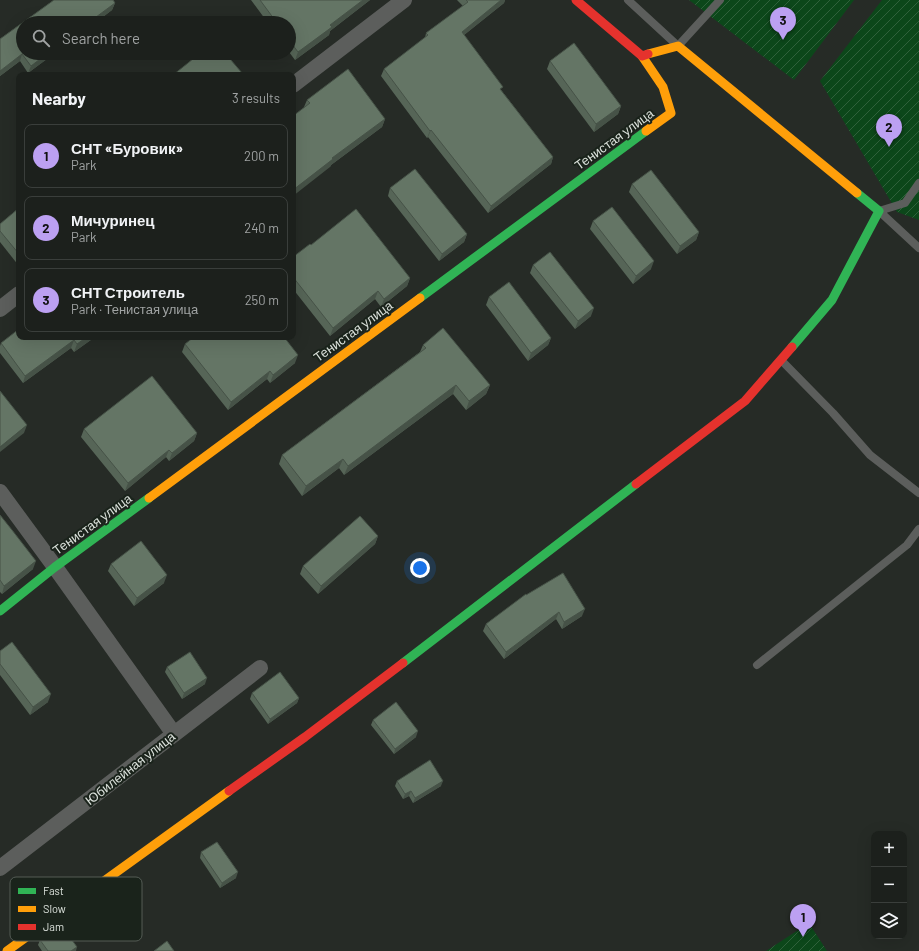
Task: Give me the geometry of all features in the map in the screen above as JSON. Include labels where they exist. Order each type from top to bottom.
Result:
[{"type":"street","points":[[296,83],[404,0]]},
{"type":"street","points":[[110,877],[305,737],[745,401],[832,300],[880,211],[678,46],[642,56],[576,0]]},
{"type":"street","name":"Тенистая улица","points":[[0,611],[55,567],[671,113],[663,87],[642,56]]},
{"type":"street","points":[[0,309],[16,296]]},
{"type":"street","points":[[0,492],[174,734]]},
{"type":"street","name":"Юбилейная улица","points":[[0,868],[260,668]]},
{"type":"street","points":[[7,951],[21,941]]},
{"type":"lane","points":[[628,0],[678,46],[720,0]]},
{"type":"lane","points":[[919,183],[905,203],[880,211],[919,248]]},
{"type":"lane","points":[[781,360],[833,413],[870,455],[919,493]]},
{"type":"lane","points":[[757,665],[906,545],[919,529]]},
{"type":"green space","points":[[689,0],[854,0],[794,80]]},
{"type":"green space","points":[[882,0],[919,0],[919,220],[897,212],[820,81]]},
{"type":"green space","points":[[809,923],[827,951],[766,951]]},
{"type":"building","points":[[54,0],[113,0],[115,3],[97,16],[32,16]]},
{"type":"building","points":[[260,0],[363,0],[330,25],[332,27],[298,52],[296,49],[296,16],[272,16]]},
{"type":"building","points":[[466,0],[501,0],[462,32],[503,87],[500,89],[553,157],[491,206],[431,130],[430,131],[384,69],[428,35],[426,33],[468,2]]},
{"type":"building","points":[[16,27],[16,59],[0,71],[0,39]]},
{"type":"building","points":[[574,43],[621,106],[596,124],[550,61]]},
{"type":"building","points":[[26,60],[39,60],[31,66]]},
{"type":"building","points":[[191,60],[231,60],[241,72],[177,72]]},
{"type":"building","points":[[348,69],[385,119],[332,158],[333,159],[296,188],[296,114],[310,103],[307,100]]},
{"type":"building","points":[[415,169],[467,234],[442,254],[390,188]]},
{"type":"building","points":[[651,170],[699,232],[680,246],[632,184]]},
{"type":"building","points":[[612,207],[654,261],[636,276],[593,221]]},
{"type":"building","points":[[356,209],[410,278],[384,299],[378,291],[333,328],[296,281],[296,255],[310,244],[311,245]]},
{"type":"building","points":[[16,211],[16,250],[0,231],[0,224]]},
{"type":"building","points":[[550,252],[594,308],[578,321],[533,265]]},
{"type":"building","points":[[509,282],[551,338],[531,353],[489,297]]},
{"type":"building","points":[[443,328],[490,385],[469,401],[456,385],[348,466],[343,459],[306,486],[282,455],[426,348],[423,345]]},
{"type":"building","points":[[16,331],[16,340],[74,340],[25,376],[1,343]]},
{"type":"building","points":[[74,340],[83,340],[77,344]]},
{"type":"building","points":[[190,340],[286,340],[298,355],[273,375],[270,371],[231,402],[185,344]]},
{"type":"building","points":[[152,376],[197,433],[172,453],[169,450],[128,483],[84,429]]},
{"type":"building","points":[[0,391],[27,425],[0,447]]},
{"type":"building","points":[[0,515],[36,561],[4,586],[0,580]]},
{"type":"building","points":[[360,516],[378,536],[321,586],[303,566]]},
{"type":"building","points":[[141,541],[167,575],[137,598],[111,564]]},
{"type":"building","points":[[563,573],[585,609],[564,622],[559,612],[506,652],[486,624],[526,594]]},
{"type":"building","points":[[12,642],[51,694],[33,707],[0,664],[0,651]]},
{"type":"building","points":[[190,652],[207,678],[184,693],[167,667]]},
{"type":"building","points":[[280,672],[299,698],[270,719],[252,693]]},
{"type":"building","points":[[396,702],[418,731],[395,749],[373,720]]},
{"type":"building","points":[[430,760],[443,781],[415,798],[411,791],[405,794],[397,781]]},
{"type":"building","points":[[217,842],[238,872],[222,883],[201,852]]},
{"type":"building","points":[[41,941],[73,941],[77,947],[71,951],[48,951]]},
{"type":"building","points":[[167,941],[174,951],[154,951]]},
{"type":"traffic: fast","points":[[420,298],[646,131]]},
{"type":"traffic: fast","points":[[792,347],[832,300],[879,211],[857,193]]},
{"type":"traffic: fast","points":[[403,663],[636,484]]},
{"type":"traffic: fast","points":[[0,611],[55,567],[149,498]]},
{"type":"traffic: slow","points":[[648,54],[678,46],[857,193]]},
{"type":"traffic: slow","points":[[642,56],[663,87],[671,113],[646,131]]},
{"type":"traffic: slow","points":[[149,498],[420,298]]},
{"type":"traffic: slow","points":[[110,877],[229,791]]},
{"type":"traffic: slow","points":[[7,951],[21,941]]},
{"type":"traffic: jam","points":[[576,0],[642,56],[648,54]]},
{"type":"traffic: jam","points":[[636,484],[745,401],[792,347]]},
{"type":"traffic: jam","points":[[229,791],[305,737],[403,663]]},
{"type":"place","name":"СНТ Строитель","points":[[783,40]]},
{"type":"place","name":"Мичуринец","points":[[889,147]]},
{"type":"place","name":"СНТ «Буровик»","points":[[803,937]]}]
